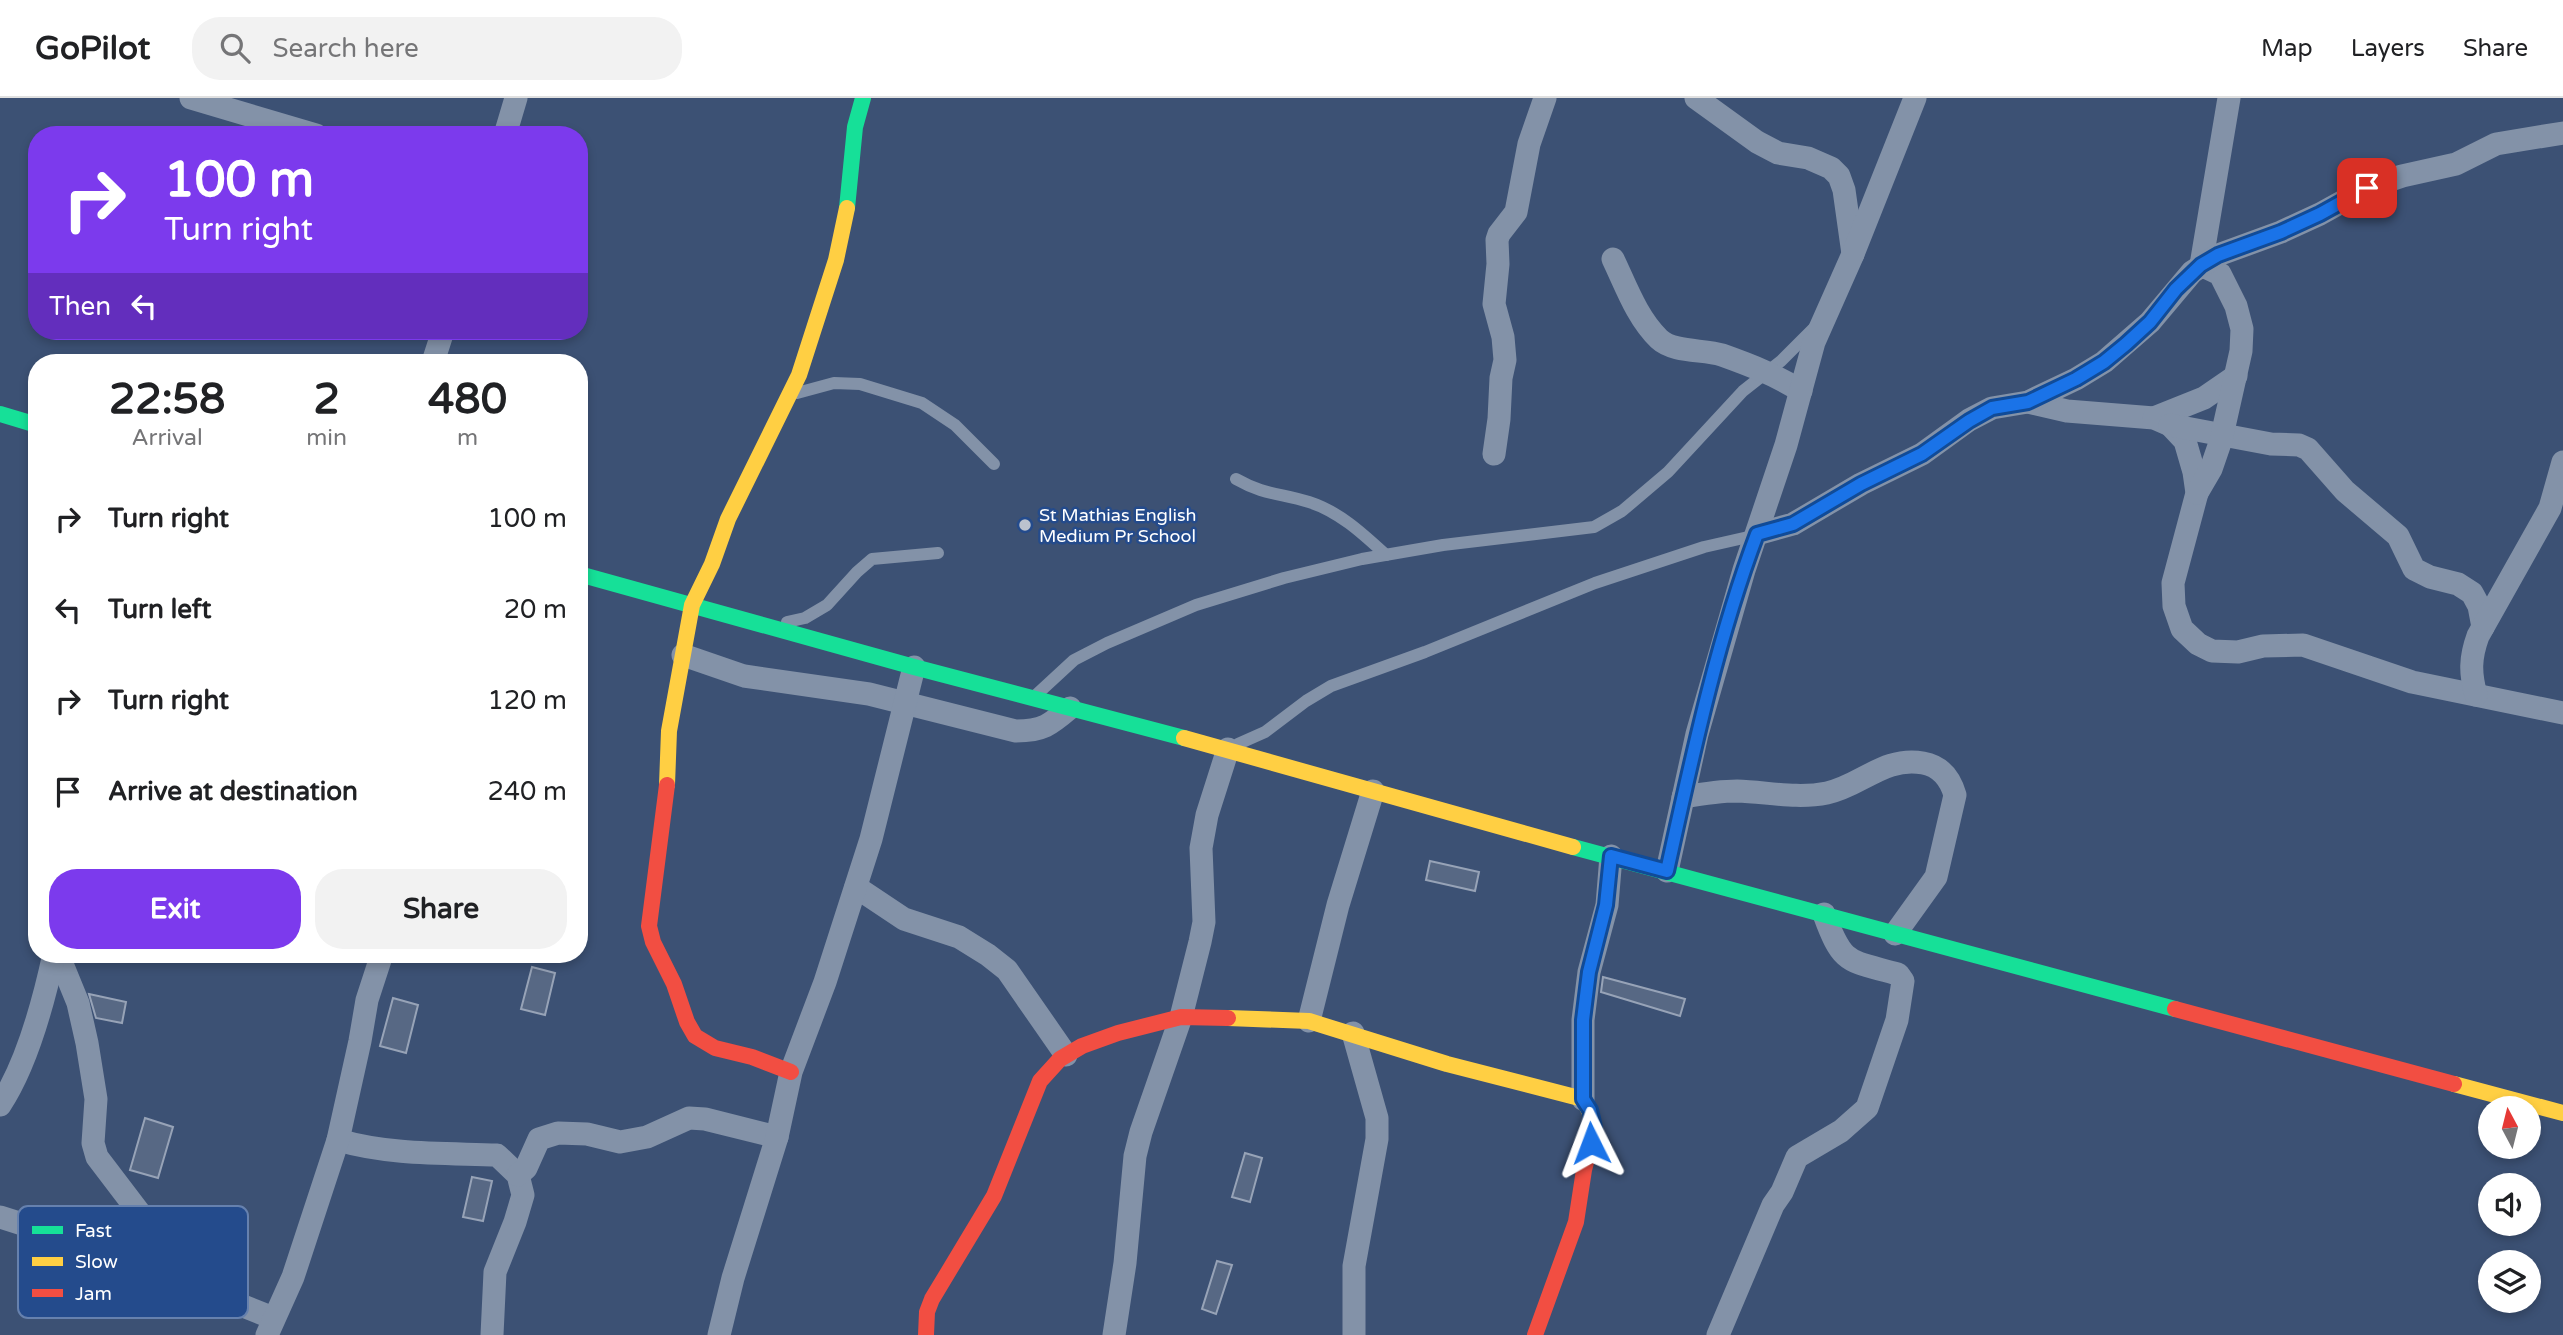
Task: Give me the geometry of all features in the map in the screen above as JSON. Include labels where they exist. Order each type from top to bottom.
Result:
[{"type":"street","points":[[191,98],[286,126]]},
{"type":"street","points":[[508,126],[516,98]]},
{"type":"street","points":[[792,1072],[745,1055],[712,1049],[696,1037],[650,933],[649,918],[667,792],[669,731],[692,605],[712,564],[728,519],[799,375],[836,260],[850,191],[855,127],[863,98]]},
{"type":"street","points":[[1493,454],[1505,360],[1503,337],[1494,304],[1498,264],[1497,240],[1516,212],[1529,144],[1545,98]]},
{"type":"street","points":[[1696,98],[1757,142],[1778,153],[1808,158],[1831,168],[1839,176],[1844,190],[1853,254]]},
{"type":"street","points":[[1667,871],[1697,734],[1814,342],[1853,254],[1915,98]]},
{"type":"street","points":[[2201,265],[2229,98]]},
{"type":"street","points":[[1757,534],[1793,524],[1861,484],[1922,454],[1992,408],[2028,402],[2076,379],[2104,362],[2150,322],[2176,289],[2201,265],[2218,255],[2281,232],[2367,188],[2402,176],[2456,164],[2496,144],[2563,133]]},
{"type":"street","points":[[1613,260],[1639,312],[1661,341],[1720,354],[1766,371],[1801,390]]},
{"type":"street","points":[[2201,265],[2220,274],[2236,306],[2242,329],[2236,376],[2222,434],[2211,469],[2197,493],[2173,583],[2174,606],[2182,629],[2198,645],[2212,651],[2238,652],[2263,646],[2303,645],[2412,682],[2563,712]]},
{"type":"street","points":[[2162,422],[2236,376]]},
{"type":"street","points":[[2028,402],[2067,411],[2162,422],[2190,430],[2271,444],[2299,445],[2308,449],[2345,491],[2398,537],[2414,569],[2430,577],[2458,584],[2472,593],[2479,606],[2483,627]]},
{"type":"street","points":[[0,414],[28,422]]},
{"type":"street","points":[[2162,422],[2185,441],[2197,493]]},
{"type":"street","points":[[2476,695],[2471,676],[2471,656],[2483,627],[2550,508],[2563,462]]},
{"type":"street","points":[[588,576],[1895,934],[2563,1113]]},
{"type":"street","points":[[683,655],[744,676],[869,694],[1016,731],[1034,731],[1048,726],[1070,708]]},
{"type":"street","points":[[719,1335],[792,1072],[871,839],[914,667]]},
{"type":"street","points":[[1114,1335],[1125,1263],[1135,1156],[1181,1017],[1204,922],[1201,848],[1207,815],[1227,749]]},
{"type":"street","points":[[1683,797],[1735,791],[1790,795],[1827,793],[1850,786],[1865,775],[1882,768],[1899,764],[1926,764],[1942,771],[1955,794],[1936,877],[1895,934]]},
{"type":"street","points":[[1309,1021],[1341,894],[1373,791]]},
{"type":"street","points":[[1535,1335],[1565,1257],[1578,1211],[1594,1127],[1590,1110],[1583,1099],[1584,1008],[1589,972],[1606,905],[1611,856]]},
{"type":"street","points":[[856,887],[904,919],[958,937],[998,962],[1021,988],[1066,1055]]},
{"type":"street","points":[[1718,1335],[1773,1205],[1782,1192],[1797,1157],[1841,1131],[1867,1108],[1897,1020],[1903,981],[1898,974],[1860,965],[1844,956],[1833,939],[1824,914]]},
{"type":"street","points":[[0,1105],[12,1084],[53,963]]},
{"type":"street","points":[[60,963],[78,1003],[87,1043],[96,1099],[93,1143],[97,1157],[134,1206]]},
{"type":"street","points":[[248,1315],[270,1327],[293,1277],[338,1140],[367,1000],[379,963]]},
{"type":"street","points":[[926,1335],[927,1312],[932,1299],[994,1196],[1041,1081],[1066,1055],[1118,1033],[1181,1017],[1309,1021],[1447,1064],[1583,1099]]},
{"type":"street","points":[[1353,1033],[1377,1118],[1375,1149],[1354,1266],[1354,1335]]},
{"type":"street","points":[[518,1175],[526,1168],[539,1139],[558,1133],[587,1134],[620,1142],[647,1137],[689,1118],[705,1119],[776,1137]]},
{"type":"street","points":[[338,1140],[366,1148],[450,1154],[497,1154],[518,1175],[523,1195],[495,1272],[492,1335]]},
{"type":"street","points":[[0,1217],[18,1223]]},
{"type":"lane","points":[[1033,698],[1074,660],[1107,643],[1196,605],[1284,578],[1443,545],[1594,527],[1622,511],[1659,480],[1743,391],[1781,361],[1826,315]]},
{"type":"lane","points":[[790,395],[834,383],[860,384],[922,403],[955,425],[994,464]]},
{"type":"lane","points":[[1236,479],[1256,490],[1309,502],[1331,511],[1356,528],[1386,555]]},
{"type":"lane","points":[[1227,749],[1265,732],[1331,686],[1425,652],[1595,583],[1704,547],[1757,534]]},
{"type":"lane","points":[[767,626],[805,618],[827,605],[872,559],[938,552]]},
{"type":"building","points":[[1430,861],[1479,872],[1475,891],[1426,880]]},
{"type":"building","points":[[532,967],[555,973],[545,1015],[521,1009]]},
{"type":"building","points":[[1603,977],[1685,999],[1680,1016],[1601,992]]},
{"type":"building","points":[[89,994],[126,1002],[122,1023],[96,1018]]},
{"type":"building","points":[[393,998],[418,1005],[406,1053],[380,1046]]},
{"type":"building","points":[[145,1118],[173,1127],[158,1178],[130,1170]]},
{"type":"building","points":[[1245,1153],[1262,1158],[1250,1202],[1232,1197]]},
{"type":"building","points":[[472,1177],[492,1181],[483,1221],[463,1217]]},
{"type":"building","points":[[1217,1261],[1232,1265],[1216,1314],[1202,1309]]},
{"type":"traffic: fast","points":[[847,208],[855,127],[863,98]]},
{"type":"traffic: fast","points":[[0,414],[28,422]]},
{"type":"traffic: fast","points":[[588,576],[1184,738]]},
{"type":"traffic: fast","points":[[1573,847],[2175,1009]]},
{"type":"traffic: slow","points":[[667,785],[669,731],[692,605],[712,564],[728,519],[799,375],[836,260],[847,208]]},
{"type":"traffic: slow","points":[[1184,738],[1573,847]]},
{"type":"traffic: slow","points":[[1228,1018],[1309,1021],[1447,1064],[1583,1099],[1592,1117]]},
{"type":"traffic: slow","points":[[2454,1084],[2563,1113]]},
{"type":"traffic: jam","points":[[667,785],[649,926],[653,942],[674,984],[687,1022],[695,1036],[715,1048],[752,1057],[791,1072]]},
{"type":"traffic: jam","points":[[2175,1009],[2454,1084]]},
{"type":"traffic: jam","points":[[926,1335],[927,1312],[932,1299],[994,1196],[1040,1081],[1060,1059],[1082,1046],[1118,1033],[1181,1017],[1228,1018]]},
{"type":"traffic: jam","points":[[1535,1335],[1576,1222],[1593,1134],[1592,1117]]},
{"type":"place","name":"St Mathias English Medium Pr School","points":[[1025,525]]},
{"type":"route","points":[[1591,1143],[1594,1127],[1590,1110],[1583,1099],[1583,1020],[1589,972],[1606,905],[1611,856],[1667,871],[1697,734],[1738,589],[1757,534],[1793,524],[1861,484],[1922,454],[1948,434],[1992,408],[2028,402],[2076,379],[2104,362],[2126,344],[2150,322],[2176,289],[2201,265],[2218,255],[2245,247],[2320,214],[2367,188]]}]
